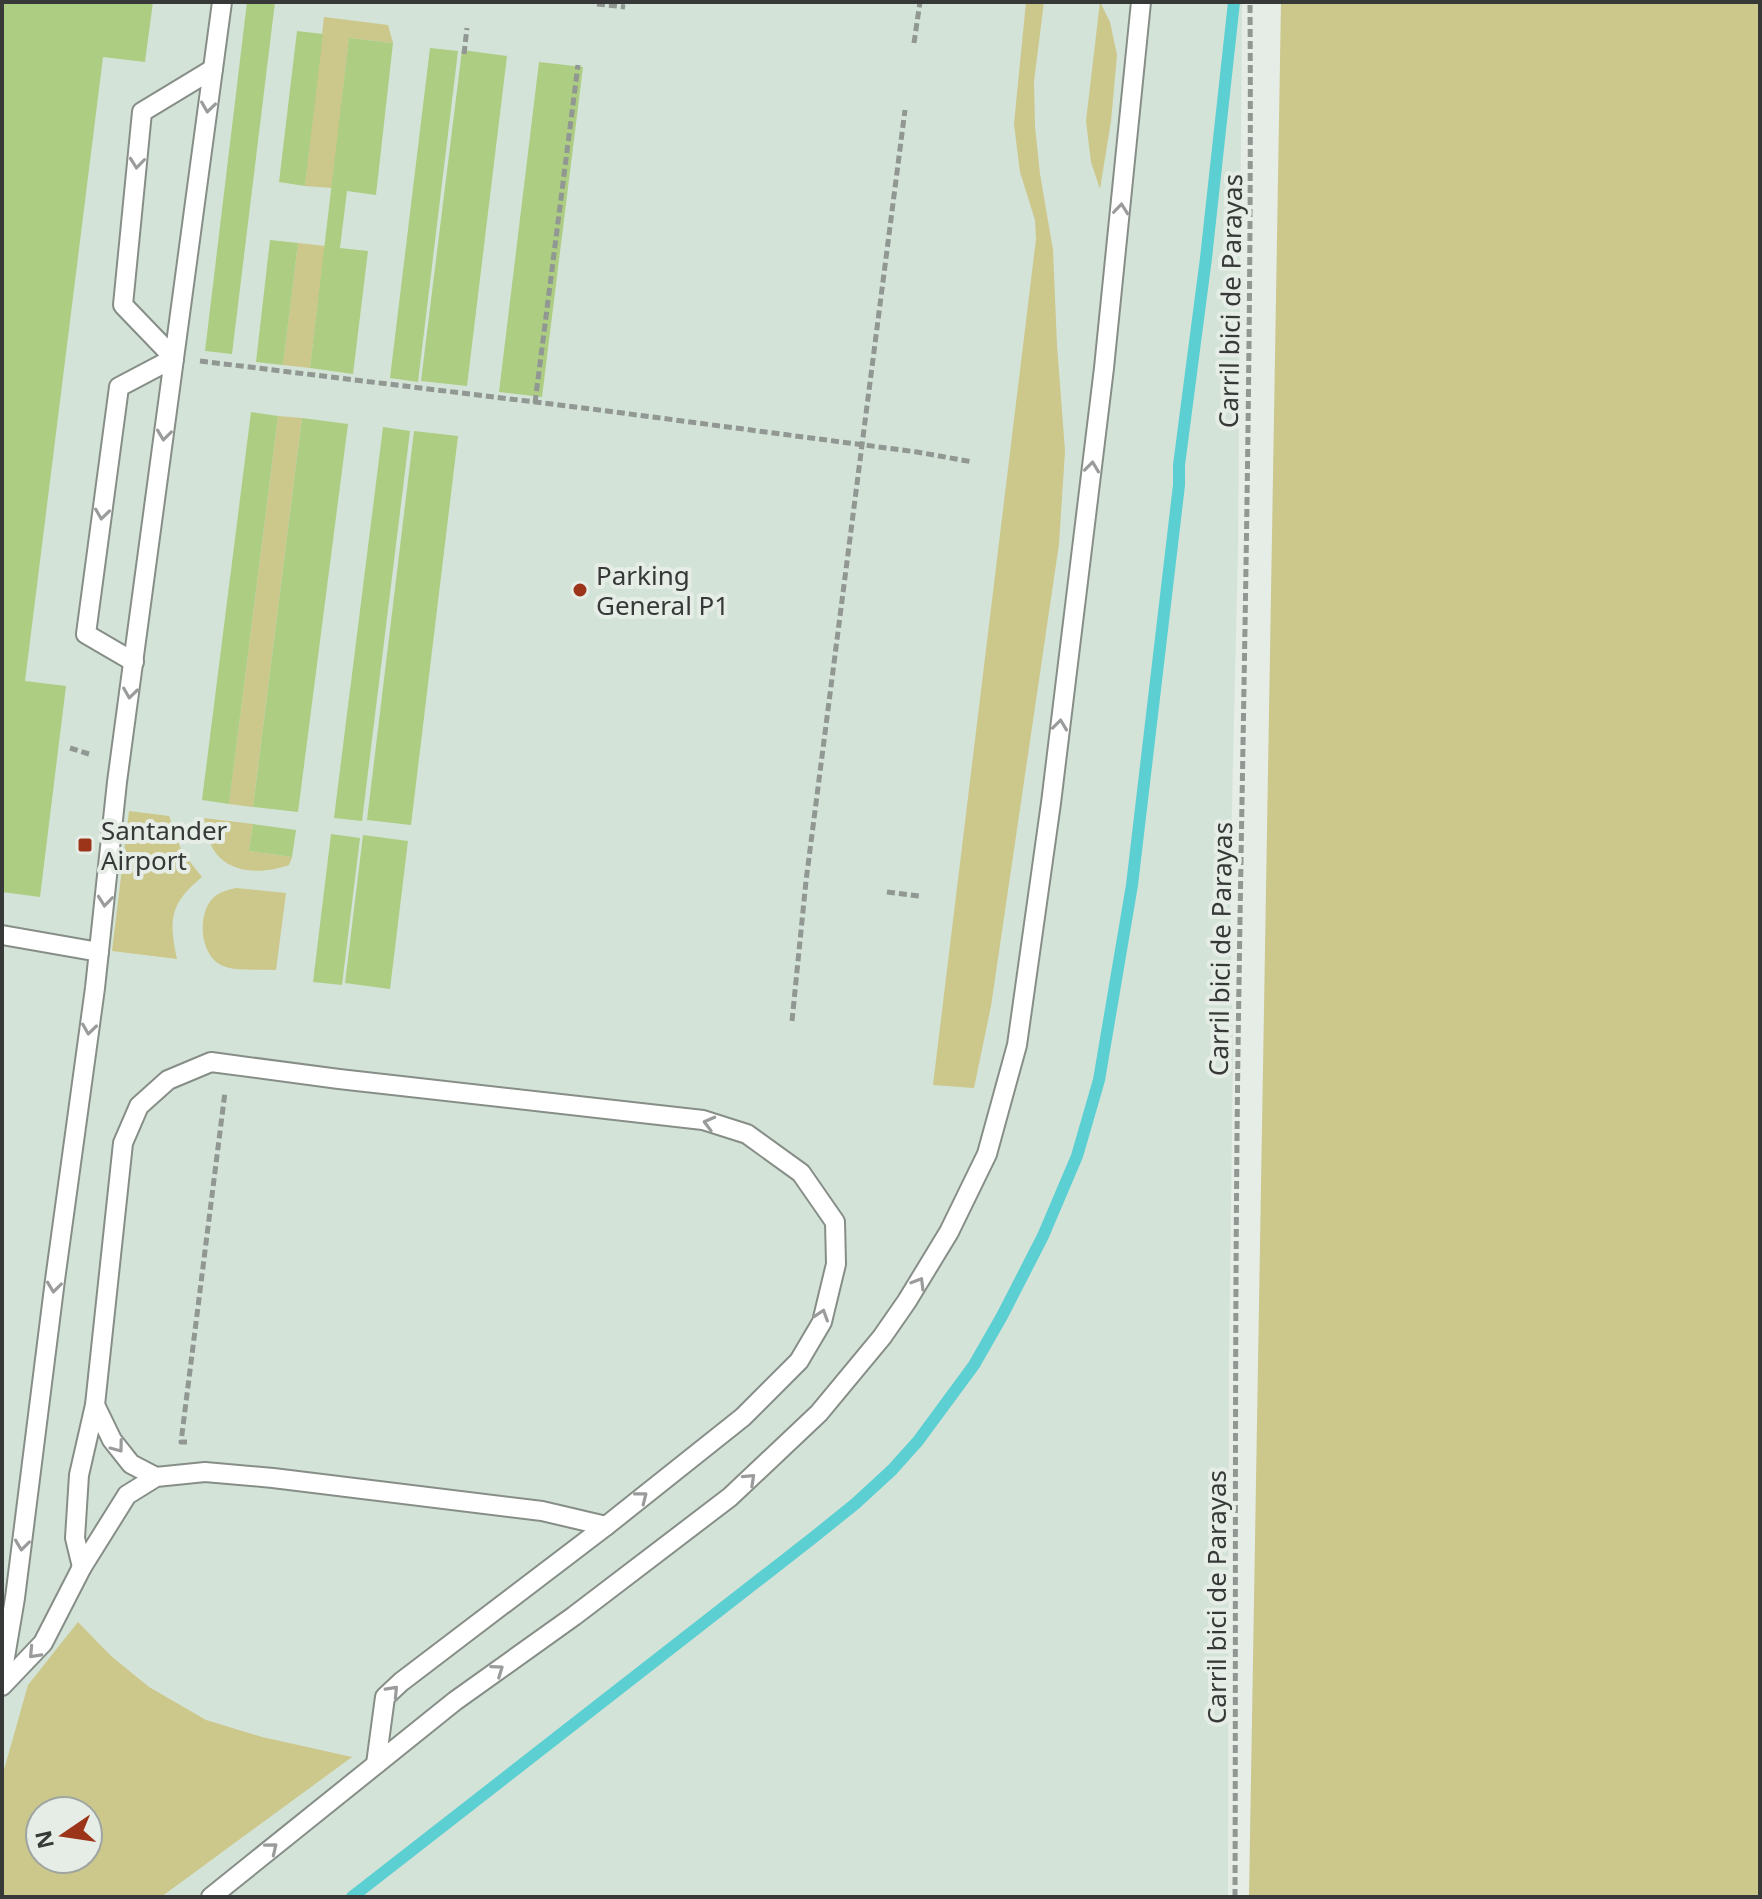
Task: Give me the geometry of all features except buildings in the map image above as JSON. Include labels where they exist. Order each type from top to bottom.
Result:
[{"type":"lane","points":[[2,1675],[15,1598],[99,952],[117,782],[222,2]]},
{"type":"lane","points":[[211,1897],[455,1701],[574,1616],[730,1497],[819,1413],[882,1337],[949,1232],[987,1154],[1017,1045],[1049,818],[1104,368],[1141,2]]},
{"type":"lane","points":[[174,358],[123,305],[142,112],[213,69]]},
{"type":"lane","points":[[134,662],[86,634],[119,387],[174,358]]},
{"type":"lane","points":[[2,935],[99,952]]},
{"type":"lane","points":[[82,1567],[75,1538],[79,1475],[95,1405],[123,1143],[139,1106],[168,1080],[211,1062],[703,1120],[747,1134],[801,1173],[835,1222],[836,1264],[822,1322],[799,1361],[743,1417],[385,1697],[376,1764]]},
{"type":"lane","points":[[95,1405],[112,1440],[131,1464],[156,1477]]},
{"type":"lane","points":[[2,1686],[43,1643],[82,1567],[127,1495],[156,1477],[205,1472],[273,1478],[542,1511],[606,1526]]},
{"type":"path","points":[[914,43],[920,2]]},
{"type":"path","name":"Carril bici de Parayas","points":[[1235,1897],[1239,1001],[1247,558],[1250,2]]},
{"type":"path","points":[[597,4],[625,7]]},
{"type":"path","points":[[464,54],[467,28]]},
{"type":"path","points":[[535,403],[578,65]]},
{"type":"path","points":[[792,1021],[808,866],[905,110]]},
{"type":"path","points":[[195,361],[862,445],[973,462]]},
{"type":"path","points":[[70,748],[89,754]]},
{"type":"path","points":[[887,892],[919,896]]},
{"type":"path","points":[[197,1444],[181,1442],[226,1083]]},
{"type":"shaded area","name":"Santander Airport","points":[[2,2],[1242,2],[1238,549],[1230,893],[1233,1054],[1228,1897],[2,1897]]},
{"type":"shaded area","points":[[1026,2],[1044,2],[1034,81],[1035,126],[1053,250],[1065,451],[1059,544],[991,1006],[974,1088],[933,1085],[1036,239],[1035,220],[1020,172],[1014,124]]},
{"type":"shaded area","points":[[1100,2],[1110,22],[1117,55],[1100,189],[1091,162],[1086,121]]},
{"type":"shaded area","points":[[1281,2],[1760,2],[1760,1897],[1249,1897]]},
{"type":"shaded area","points":[[324,17],[388,25],[393,43],[349,38],[332,188],[305,186]]},
{"type":"shaded area","points":[[298,243],[325,246],[310,368],[283,365]]},
{"type":"shaded area","points":[[278,416],[302,418],[253,807],[229,804]]},
{"type":"shaded area","points":[[129,811],[169,816],[182,852],[202,877],[183,896],[174,914],[177,959],[112,951]]},
{"type":"shaded area","points":[[204,818],[253,824],[249,851],[292,857],[289,865],[258,871],[228,864],[213,849]]},
{"type":"shaded area","points":[[236,888],[286,893],[276,970],[226,967],[217,963],[206,947],[203,925],[208,906],[218,894]]},
{"type":"shaded area","points":[[78,1622],[111,1656],[149,1687],[206,1720],[262,1737],[352,1757],[161,1897],[2,1897],[2,1777],[28,1685]]},
{"type":"waterway","points":[[352,1897],[814,1537],[892,1470],[918,1441],[974,1365],[1043,1236],[1077,1156],[1099,1080],[1132,885],[1234,2]]},
{"type":"place","name":"Parking General P1","points":[[580,590]]},
{"type":"place","name":"Santander Airport","points":[[85,845]]}]
